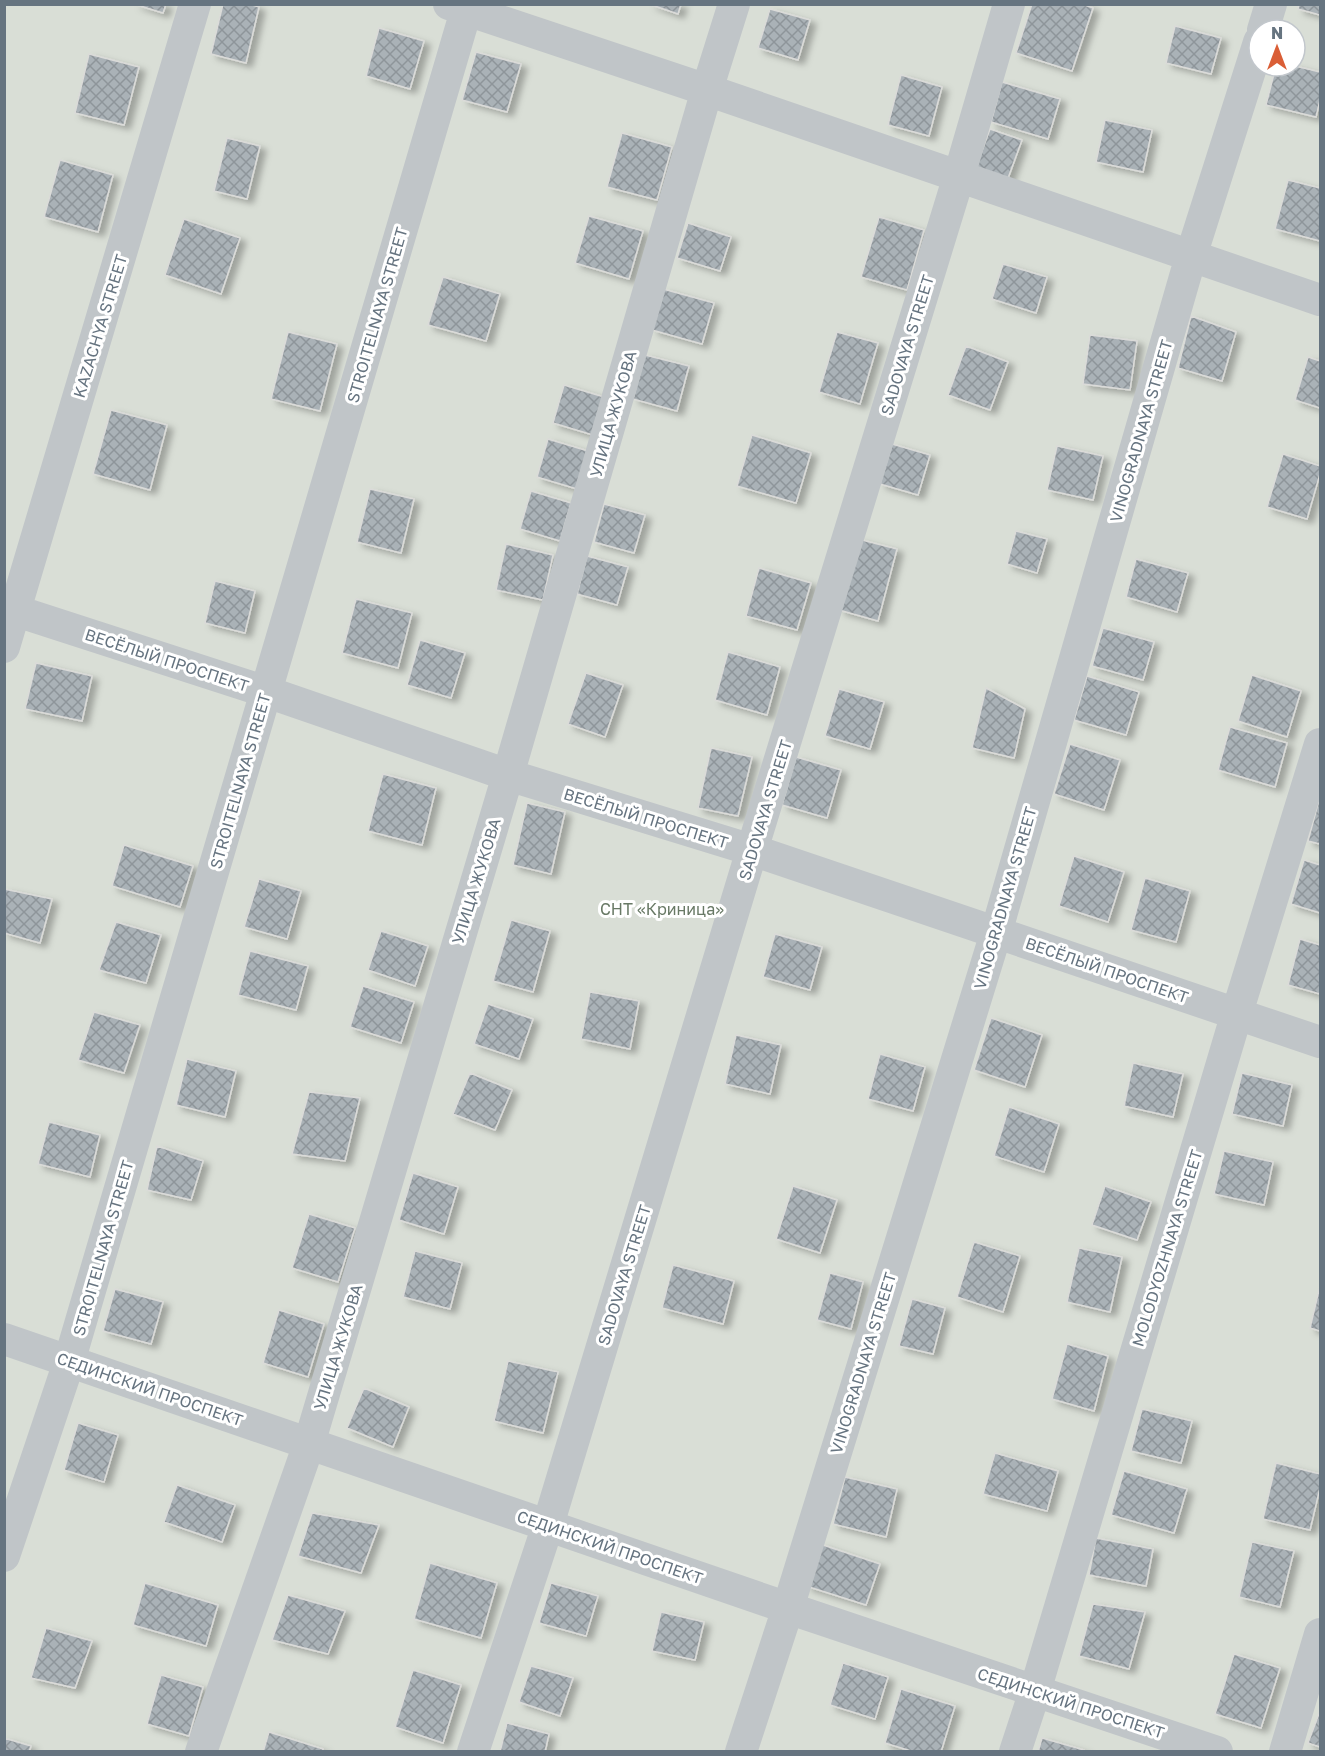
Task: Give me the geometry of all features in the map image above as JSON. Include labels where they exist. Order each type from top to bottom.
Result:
[{"type":"street","name":"KAZACHYA STREET","points":[[4,647],[10,608],[195,4]]},
{"type":"street","name":"УЛИЦА ЖУКОВА","points":[[201,1752],[309,1444],[734,4]]},
{"type":"street","name":"SADOVAYA STREET","points":[[473,1752],[548,1525],[959,176],[1009,4]]},
{"type":"street","points":[[461,6],[1320,300]]},
{"type":"street","name":"STROITELNAYA STREET","points":[[4,1556],[69,1362],[267,692],[461,6]]},
{"type":"street","name":"VINOGRADNAYA STREET","points":[[741,1752],[788,1608],[996,933],[1191,256],[1248,78]]},
{"type":"street","name":"ВЕСЁЛЫЙ ПРОСПЕКТ","points":[[10,608],[267,692],[508,775],[752,850],[1320,1042]]},
{"type":"street","name":"MOLODYOZHNAYA STREET","points":[[1015,1752],[1320,744]]},
{"type":"street","name":"СЕДИНСКИЙ ПРОСПЕКТ","points":[[4,1339],[788,1608],[1217,1752]]},
{"type":"street","points":[[1286,1752],[1320,1634]]},
{"type":"green space","name":"СНТ «Криница»","points":[[5,5],[1320,5],[1320,1751],[5,1751]]},
{"type":"building","points":[[134,4],[166,4],[163,13]]},
{"type":"building","points":[[223,4],[249,4],[259,7],[246,63],[211,54]]},
{"type":"building","points":[[649,4],[681,4],[678,14]]},
{"type":"building","points":[[1032,4],[1082,4],[1093,8],[1072,71],[1016,53]]},
{"type":"building","points":[[1299,4],[1320,4],[1320,15],[1298,9]]},
{"type":"building","points":[[770,9],[810,20],[798,60],[758,48]]},
{"type":"building","points":[[1175,26],[1221,38],[1211,74],[1166,63]]},
{"type":"building","points":[[379,28],[424,41],[410,89],[366,76]]},
{"type":"building","points":[[476,52],[521,64],[507,112],[462,100]]},
{"type":"building","points":[[89,54],[139,67],[124,125],[75,113]]},
{"type":"building","points":[[1307,69],[1320,72],[1320,100],[1316,117],[1266,105],[1273,78],[1307,78]]},
{"type":"building","points":[[901,75],[942,87],[929,136],[888,125]]},
{"type":"building","points":[[1002,82],[1060,99],[1048,139],[991,122]]},
{"type":"building","points":[[1105,120],[1152,130],[1143,172],[1096,162]]},
{"type":"building","points":[[990,129],[1022,140],[1007,181],[975,170]]},
{"type":"building","points":[[622,133],[672,147],[657,200],[607,187]]},
{"type":"building","points":[[227,138],[260,146],[247,199],[214,191]]},
{"type":"building","points":[[60,160],[113,175],[98,232],[44,217]]},
{"type":"building","points":[[1288,180],[1320,188],[1320,241],[1275,229]]},
{"type":"building","points":[[589,216],[643,231],[629,279],[575,263]]},
{"type":"building","points":[[879,217],[924,230],[907,290],[861,277]]},
{"type":"building","points":[[184,219],[240,238],[221,294],[165,275]]},
{"type":"building","points":[[688,223],[731,237],[720,271],[677,258]]},
{"type":"building","points":[[1003,264],[1047,277],[1036,313],[992,299]]},
{"type":"building","points":[[443,277],[500,294],[486,341],[428,325]]},
{"type":"building","points":[[663,289],[714,303],[702,344],[652,330]]},
{"type":"building","points":[[1191,316],[1236,332],[1222,381],[1178,368]]},
{"type":"building","points":[[288,332],[337,344],[320,411],[271,399]]},
{"type":"building","points":[[837,332],[878,343],[860,404],[819,392]]},
{"type":"building","points":[[1090,335],[1137,341],[1130,390],[1083,384]]},
{"type":"building","points":[[966,346],[1008,362],[990,410],[948,395]]},
{"type":"building","points":[[645,355],[689,366],[677,411],[633,399]]},
{"type":"building","points":[[1308,357],[1320,361],[1320,408],[1295,400]]},
{"type":"building","points":[[564,385],[604,397],[593,435],[553,423]]},
{"type":"building","points":[[111,410],[167,425],[150,490],[93,474]]},
{"type":"building","points":[[752,435],[811,453],[796,503],[737,486]]},
{"type":"building","points":[[548,439],[588,451],[577,489],[537,477]]},
{"type":"building","points":[[892,444],[930,455],[918,495],[880,484]]},
{"type":"building","points":[[1057,446],[1103,456],[1093,500],[1047,490]]},
{"type":"building","points":[[1283,454],[1320,466],[1320,474],[1307,519],[1267,507]]},
{"type":"building","points":[[370,489],[414,499],[401,553],[357,542]]},
{"type":"building","points":[[531,491],[571,503],[560,541],[520,529]]},
{"type":"building","points":[[604,504],[645,515],[634,553],[594,542]]},
{"type":"building","points":[[1016,531],[1047,539],[1037,573],[1007,564]]},
{"type":"building","points":[[858,539],[897,549],[878,621],[839,610]]},
{"type":"building","points":[[506,544],[553,555],[543,600],[496,590]]},
{"type":"building","points":[[587,556],[628,567],[617,605],[577,594]]},
{"type":"building","points":[[1136,559],[1188,573],[1177,612],[1126,597]]},
{"type":"building","points":[[759,568],[811,583],[797,630],[746,616]]},
{"type":"building","points":[[215,581],[255,591],[245,633],[205,623]]},
{"type":"building","points":[[356,599],[412,613],[398,668],[342,653]]},
{"type":"building","points":[[1103,628],[1154,642],[1143,680],[1092,666]]},
{"type":"building","points":[[420,640],[465,653],[451,698],[407,685]]},
{"type":"building","points":[[728,652],[780,667],[767,715],[715,700]]},
{"type":"building","points":[[36,663],[92,676],[82,721],[25,709]]},
{"type":"building","points":[[586,673],[623,685],[605,737],[568,724]]},
{"type":"building","points":[[1252,675],[1301,691],[1287,737],[1238,721]]},
{"type":"building","points":[[1087,676],[1139,692],[1126,735],[1074,720]]},
{"type":"building","points":[[986,688],[1025,709],[1014,758],[972,748]]},
{"type":"building","points":[[839,689],[884,702],[870,749],[825,736]]},
{"type":"building","points":[[1230,727],[1287,743],[1275,787],[1218,770]]},
{"type":"building","points":[[1070,744],[1120,760],[1104,810],[1054,794]]},
{"type":"building","points":[[711,748],[752,757],[738,816],[698,808]]},
{"type":"building","points":[[796,757],[841,770],[827,818],[782,805]]},
{"type":"building","points":[[383,774],[436,788],[422,845],[368,831]]},
{"type":"building","points":[[1320,801],[1320,844],[1308,841]]},
{"type":"building","points":[[527,803],[565,812],[551,874],[513,865]]},
{"type":"building","points":[[124,845],[193,866],[180,907],[112,886]]},
{"type":"building","points":[[1074,856],[1124,872],[1108,922],[1059,906]]},
{"type":"building","points":[[1304,860],[1320,865],[1320,913],[1291,904]]},
{"type":"building","points":[[1145,878],[1190,891],[1176,942],[1131,930]]},
{"type":"building","points":[[259,879],[301,891],[287,939],[244,927]]},
{"type":"building","points":[[4,889],[52,899],[40,943],[4,933]]},
{"type":"building","points":[[511,920],[550,931],[533,992],[493,981]]},
{"type":"building","points":[[116,922],[161,935],[146,983],[99,970]]},
{"type":"building","points":[[381,931],[428,946],[415,986],[368,970]]},
{"type":"building","points":[[775,934],[822,947],[810,990],[763,977]]},
{"type":"building","points":[[1300,939],[1320,945],[1320,994],[1288,985]]},
{"type":"building","points":[[250,951],[308,966],[296,1010],[238,995]]},
{"type":"building","points":[[363,986],[414,1002],[401,1043],[350,1027]]},
{"type":"building","points":[[590,992],[639,1001],[630,1049],[581,1039]]},
{"type":"building","points":[[488,1004],[533,1019],[519,1059],[474,1044]]},
{"type":"building","points":[[94,1012],[140,1025],[124,1073],[78,1060]]},
{"type":"building","points":[[991,1018],[1042,1035],[1025,1087],[974,1070]]},
{"type":"building","points":[[736,1035],[781,1045],[770,1094],[725,1084]]},
{"type":"building","points":[[880,1054],[925,1067],[913,1111],[868,1099]]},
{"type":"building","points":[[187,1059],[236,1071],[225,1117],[176,1105]]},
{"type":"building","points":[[1133,1063],[1183,1074],[1173,1117],[1124,1106]]},
{"type":"building","points":[[470,1073],[512,1090],[495,1130],[453,1114]]},
{"type":"building","points":[[1242,1073],[1292,1085],[1283,1126],[1232,1114]]},
{"type":"building","points":[[309,1092],[360,1098],[345,1161],[292,1154]]},
{"type":"building","points":[[1009,1107],[1059,1124],[1044,1172],[994,1156]]},
{"type":"building","points":[[49,1122],[100,1135],[90,1177],[38,1164]]},
{"type":"building","points":[[157,1146],[203,1161],[191,1200],[147,1190]]},
{"type":"building","points":[[1224,1151],[1273,1162],[1264,1205],[1214,1194]]},
{"type":"building","points":[[413,1173],[458,1187],[444,1234],[399,1220]]},
{"type":"building","points":[[793,1186],[837,1200],[820,1253],[776,1239]]},
{"type":"building","points":[[1105,1186],[1151,1202],[1137,1240],[1092,1225]]},
{"type":"building","points":[[309,1214],[355,1228],[338,1282],[292,1268]]},
{"type":"building","points":[[974,1242],[1020,1256],[1003,1312],[957,1297]]},
{"type":"building","points":[[1079,1248],[1122,1257],[1110,1312],[1067,1302]]},
{"type":"building","points":[[415,1251],[462,1263],[450,1309],[403,1297]]},
{"type":"building","points":[[673,1265],[734,1281],[723,1324],[662,1308]]},
{"type":"building","points":[[830,1273],[863,1282],[851,1329],[817,1320]]},
{"type":"building","points":[[1320,1286],[1320,1331],[1310,1328]]},
{"type":"building","points":[[115,1289],[163,1302],[151,1344],[103,1331]]},
{"type":"building","points":[[912,1299],[945,1308],[933,1354],[899,1346]]},
{"type":"building","points":[[279,1310],[324,1324],[308,1377],[263,1363]]},
{"type":"building","points":[[1067,1344],[1108,1356],[1094,1411],[1052,1399]]},
{"type":"building","points":[[508,1361],[558,1372],[543,1433],[494,1421]]},
{"type":"building","points":[[364,1388],[409,1407],[393,1447],[347,1428]]},
{"type":"building","points":[[1142,1409],[1192,1421],[1181,1463],[1131,1451]]},
{"type":"building","points":[[78,1423],[118,1435],[104,1482],[64,1470]]},
{"type":"building","points":[[995,1453],[1058,1471],[1047,1511],[983,1494]]},
{"type":"building","points":[[1276,1463],[1320,1474],[1320,1488],[1310,1530],[1263,1519]]},
{"type":"building","points":[[1124,1471],[1187,1489],[1174,1533],[1111,1515]]},
{"type":"building","points":[[845,1477],[897,1489],[886,1537],[833,1524]]},
{"type":"building","points":[[177,1485],[235,1505],[222,1542],[164,1522]]},
{"type":"building","points":[[312,1513],[379,1525],[361,1573],[298,1556]]},
{"type":"building","points":[[1096,1538],[1153,1549],[1146,1586],[1089,1575]]},
{"type":"building","points":[[1252,1542],[1294,1551],[1280,1607],[1239,1597]]},
{"type":"building","points":[[820,1544],[880,1564],[866,1605],[806,1586]]},
{"type":"building","points":[[430,1563],[497,1583],[481,1638],[414,1619]]},
{"type":"building","points":[[145,1583],[218,1605],[206,1646],[133,1625]]},
{"type":"building","points":[[551,1583],[598,1596],[586,1636],[539,1623]]},
{"type":"building","points":[[288,1595],[345,1611],[328,1654],[272,1640]]},
{"type":"building","points":[[1093,1604],[1145,1612],[1129,1669],[1079,1656]]},
{"type":"building","points":[[661,1612],[704,1622],[695,1660],[652,1651]]},
{"type":"building","points":[[46,1628],[92,1641],[75,1688],[31,1678]]},
{"type":"building","points":[[1234,1654],[1280,1668],[1261,1728],[1215,1714]]},
{"type":"building","points":[[843,1663],[888,1677],[875,1719],[830,1705]]},
{"type":"building","points":[[531,1666],[573,1678],[560,1716],[519,1702]]},
{"type":"building","points":[[413,1670],[461,1685],[443,1743],[395,1727]]},
{"type":"building","points":[[161,1675],[203,1687],[189,1736],[147,1724]]},
{"type":"building","points":[[901,1689],[955,1706],[941,1752],[914,1752],[885,1743]]},
{"type":"building","points":[[1320,1711],[1320,1747],[1308,1743]]},
{"type":"building","points":[[507,1723],[549,1734],[545,1752],[500,1752]]},
{"type":"building","points":[[269,1732],[323,1749],[322,1752],[263,1752]]},
{"type":"building","points":[[4,1738],[31,1746],[29,1752],[4,1752]]},
{"type":"building","points":[[1042,1738],[1084,1750],[1084,1752],[1038,1752]]}]
